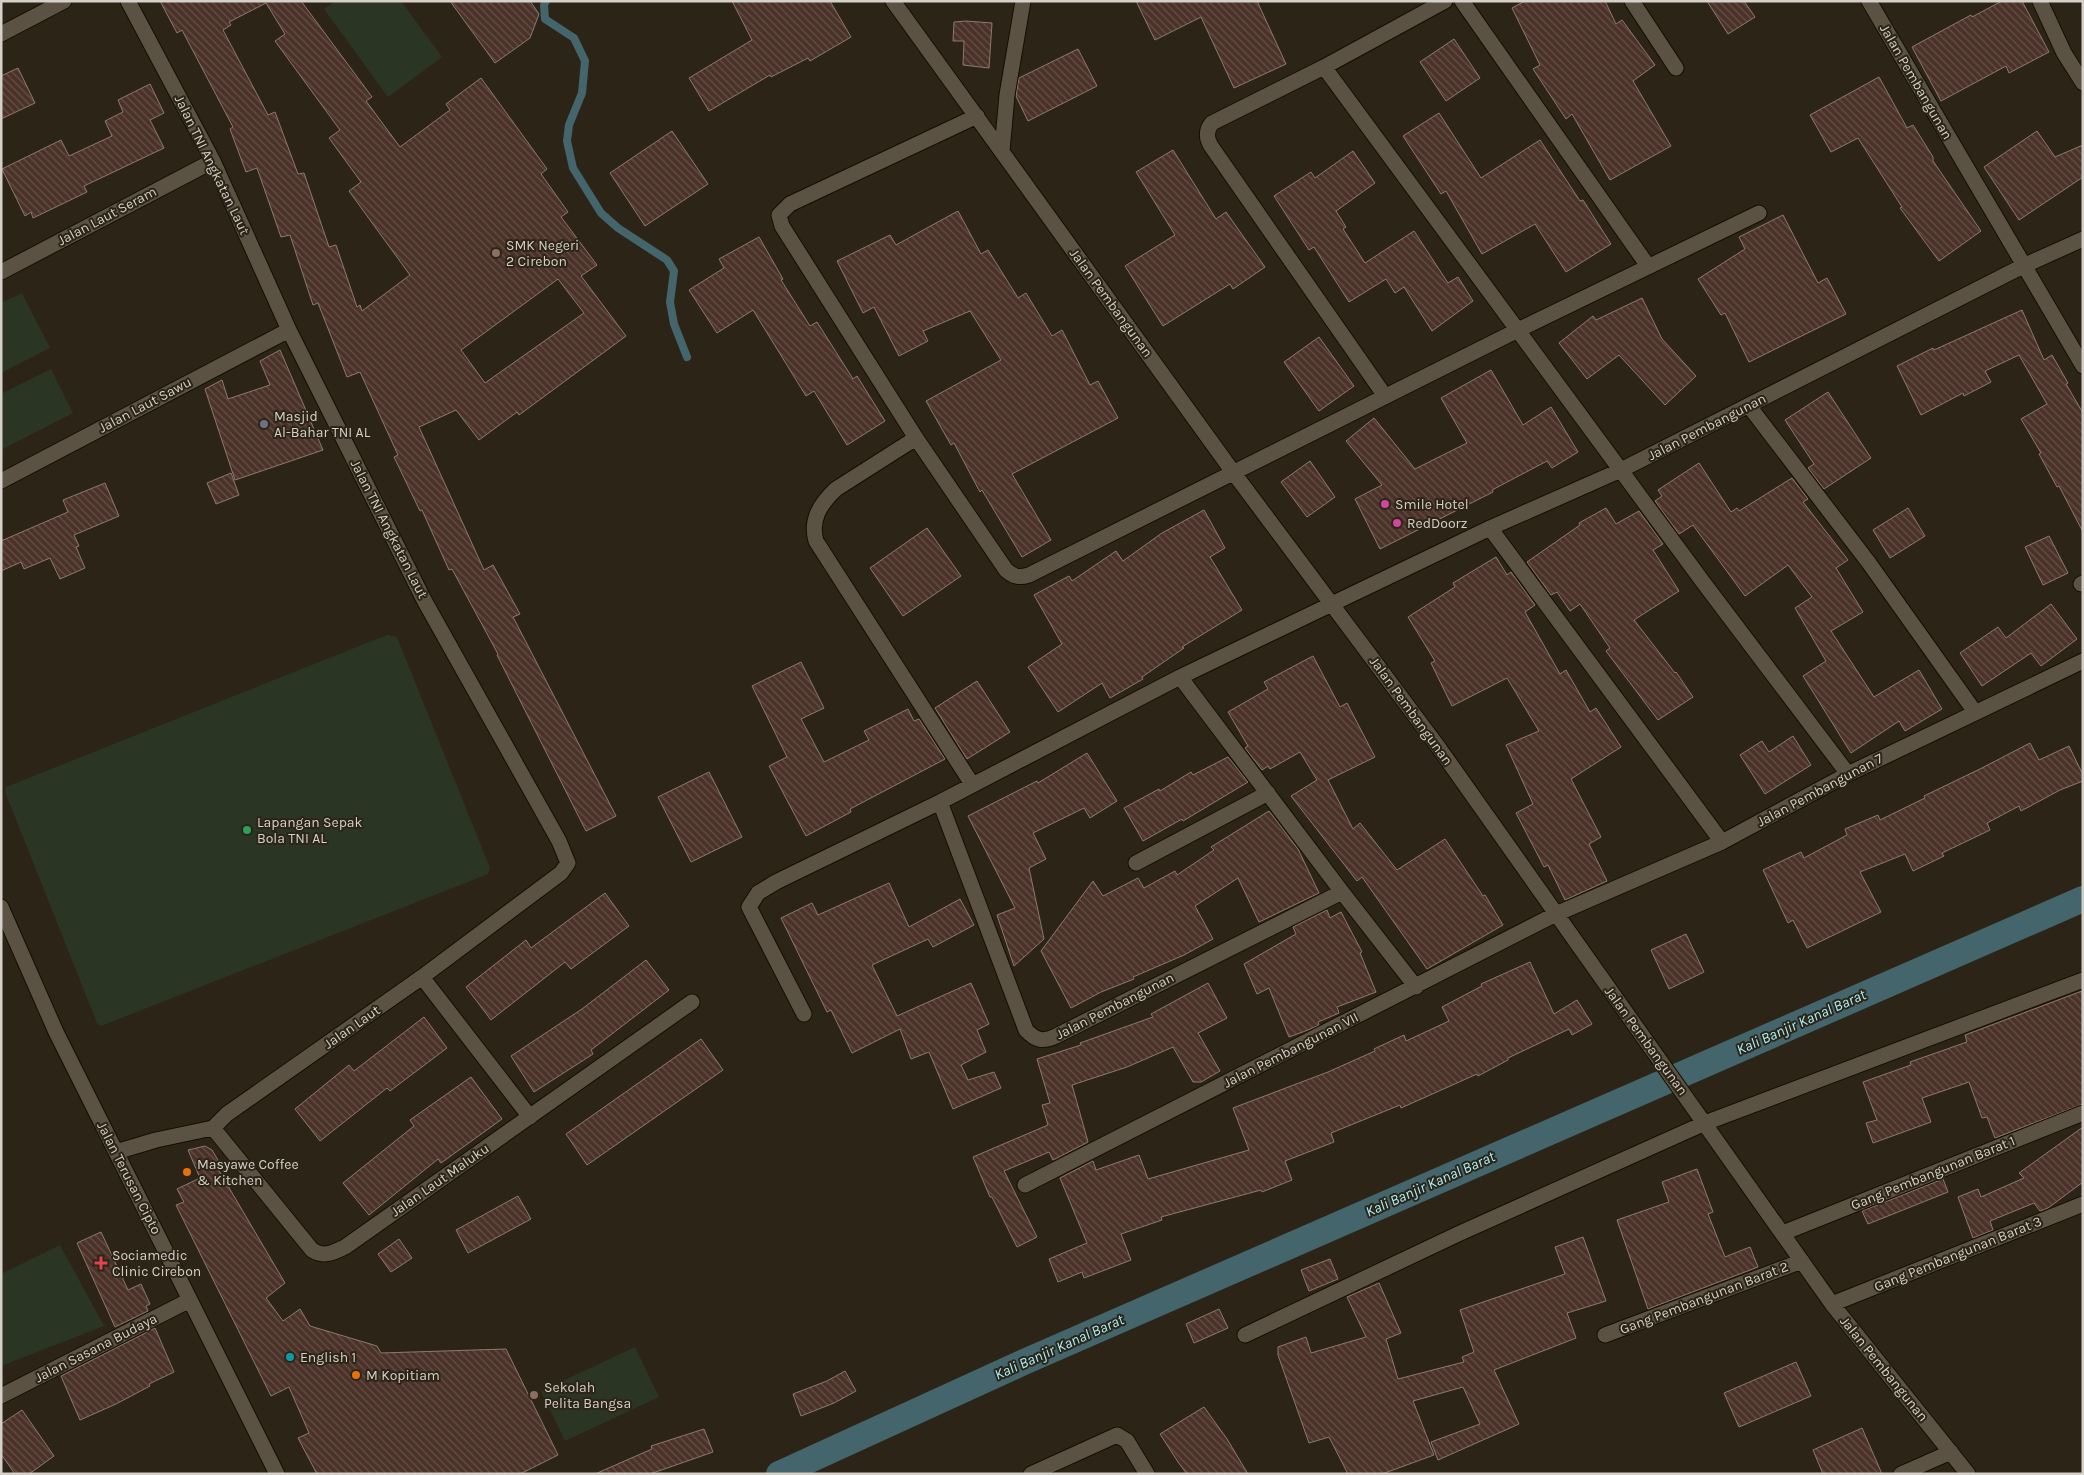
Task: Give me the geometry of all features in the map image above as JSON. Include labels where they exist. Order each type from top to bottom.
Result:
[{"type":"street","points":[[1,34],[64,1]]},
{"type":"street","name":"Jalan TNI Angkatan Laut","points":[[128,1],[213,161],[289,330],[424,600],[559,841],[568,863]]},
{"type":"street","name":"Jalan Pembangunan","points":[[893,1],[1233,472],[1439,748],[1832,1304],[1968,1474]]},
{"type":"street","points":[[1002,152],[1007,95],[1023,1]]},
{"type":"street","points":[[1385,396],[1207,140],[1208,131],[1212,123],[1324,67],[1446,1]]},
{"type":"street","points":[[1462,1],[1648,266]]},
{"type":"street","points":[[1632,1],[1676,68]]},
{"type":"street","name":"Jalan Pembangunan","points":[[1869,1],[2023,266]]},
{"type":"street","points":[[2040,1],[2064,53],[2083,83]]},
{"type":"street","points":[[1324,67],[1703,582],[1848,774]]},
{"type":"street","points":[[976,116],[790,204],[779,215],[782,226],[916,438],[1006,570],[1013,576],[1020,578],[1518,330],[1758,213]]},
{"type":"street","name":"Jalan Laut Seram","points":[[1,272],[213,161]]},
{"type":"street","name":"Jalan Pembangunan","points":[[804,1014],[749,907],[758,893],[776,882],[940,802],[1180,677],[1490,528],[1621,470],[2023,266],[2083,239]]},
{"type":"street","points":[[2023,266],[2083,366]]},
{"type":"street","name":"Jalan Laut Sawu","points":[[1,481],[289,330]]},
{"type":"street","points":[[1749,406],[1869,563],[1975,712]]},
{"type":"street","points":[[916,438],[836,489],[827,497],[813,523],[814,532],[816,541],[863,617],[972,784]]},
{"type":"street","points":[[1490,528],[1722,842]]},
{"type":"street","name":"Jalan Pembangunan 7","points":[[1556,914],[1722,842],[1848,774],[2083,661]]},
{"type":"street","points":[[1180,677],[1416,987]]},
{"type":"street","points":[[1136,864],[1268,793]]},
{"type":"street","name":"Jalan Pembangunan","points":[[940,802],[1026,1030],[1033,1038],[1040,1040],[1056,1036],[1342,892]]},
{"type":"street","name":"Jalan Laut","points":[[213,1128],[227,1114],[422,978],[561,873],[568,863]]},
{"type":"street","name":"Jalan Terusan Cipto","points":[[1,907],[56,1032],[276,1474]]},
{"type":"street","name":"Jalan Pembangunan VII","points":[[1025,1185],[1556,914]]},
{"type":"street","points":[[422,978],[530,1117]]},
{"type":"street","points":[[1245,1335],[1701,1117],[2083,980]]},
{"type":"street","name":"Jalan Laut Maluku","points":[[213,1128],[312,1250],[325,1254],[345,1247],[692,1002]]},
{"type":"street","name":"Gang Pembangunan Barat 1","points":[[1783,1233],[2083,1113]]},
{"type":"street","points":[[116,1152],[156,1140],[213,1128]]},
{"type":"street","name":"Gang Pembangunan Barat 3","points":[[1832,1304],[2083,1204]]},
{"type":"street","name":"Gang Pembangunan Barat 2","points":[[1605,1336],[1802,1261]]},
{"type":"street","name":"Jalan Sasana Budaya","points":[[1,1396],[190,1300]]},
{"type":"street","points":[[1031,1474],[1117,1435],[1127,1441],[1147,1474]]},
{"type":"street","points":[[1901,1474],[1951,1452]]},
{"type":"green space","points":[[335,1],[401,1],[442,57],[388,97],[324,9]]},
{"type":"green space","points":[[22,293],[50,348],[1,373],[1,303]]},
{"type":"green space","points":[[51,369],[73,413],[1,450],[1,394]]},
{"type":"green space","name":"Lapangan Sepak Bola TNI AL","points":[[387,635],[397,637],[490,868],[488,874],[101,1026],[97,1023],[5,792],[6,787]]},
{"type":"green space","points":[[60,1245],[104,1326],[1,1366],[1,1274]]},
{"type":"green space","points":[[635,1347],[659,1397],[565,1441],[541,1391]]},
{"type":"building","points":[[160,1],[301,1],[372,97],[366,101],[400,147],[450,110],[446,104],[481,78],[547,169],[541,174],[568,212],[561,217],[597,265],[581,276],[626,336],[519,415],[517,412],[479,440],[456,410],[419,427],[484,570],[493,565],[520,614],[513,617],[616,816],[586,831],[498,654],[452,569],[449,570],[422,510],[420,511],[394,457],[398,455],[360,372],[347,377],[318,303],[313,305],[290,235],[281,237],[257,168],[246,172],[230,129],[233,127],[182,30],[177,33]],"holes":[[[266,3],[285,34],[275,41],[340,130],[329,138],[361,182],[349,191],[410,275],[362,311],[360,305],[357,307],[336,245],[329,247],[304,173],[298,174],[275,112],[268,115],[223,30],[231,25],[229,22]],[[558,279],[584,313],[485,383],[461,350]]]},
{"type":"building","points":[[450,1],[530,1],[539,14],[530,38],[495,63]]},
{"type":"building","points":[[732,1],[830,1],[851,37],[810,61],[808,58],[771,77],[770,75],[709,111],[689,78],[752,40]]},
{"type":"building","points":[[1136,1],[1257,1],[1286,64],[1234,88],[1201,17],[1155,40]]},
{"type":"building","points":[[1525,1],[1605,1],[1616,24],[1622,20],[1655,65],[1633,81],[1671,146],[1610,180],[1572,114],[1566,119],[1533,69],[1540,65],[1512,8]]},
{"type":"building","points":[[1707,1],[1744,1],[1755,17],[1728,34]]},
{"type":"building","points":[[2002,1],[2022,1],[2049,52],[2009,73],[2006,66],[1941,101],[1912,47],[1971,15],[1972,17]]},
{"type":"building","points":[[954,22],[992,23],[989,68],[963,65],[964,41],[953,41]]},
{"type":"building","points":[[1454,39],[1480,78],[1446,101],[1420,62]]},
{"type":"building","points":[[1078,49],[1097,86],[1028,121],[1016,96],[1019,78]]},
{"type":"building","points":[[18,68],[35,103],[1,119],[1,76]]},
{"type":"building","points":[[1879,77],[1907,128],[1913,125],[1933,157],[1933,161],[1981,231],[1939,261],[1900,208],[1902,207],[1858,138],[1831,152],[1810,115]]},
{"type":"building","points":[[150,84],[164,113],[150,120],[164,148],[84,186],[87,192],[33,218],[31,212],[25,216],[2,169],[61,140],[69,156],[112,136],[105,121],[123,112],[118,100]]},
{"type":"building","points":[[1439,113],[1481,178],[1540,140],[1580,201],[1583,200],[1611,244],[1566,272],[1535,224],[1482,254],[1446,191],[1441,194],[1403,136]]},
{"type":"building","points":[[672,131],[708,184],[645,226],[610,173]]},
{"type":"building","points":[[2037,131],[2055,157],[2083,145],[2083,177],[2019,220],[1984,167]]},
{"type":"building","points":[[1173,150],[1216,219],[1226,212],[1265,267],[1233,289],[1230,284],[1163,326],[1125,266],[1175,235],[1136,172]]},
{"type":"building","points":[[1353,151],[1375,183],[1336,211],[1346,227],[1343,229],[1365,263],[1414,231],[1448,283],[1458,277],[1473,301],[1432,331],[1404,287],[1395,293],[1386,279],[1349,302],[1314,247],[1309,250],[1274,196],[1311,172],[1315,178]]},
{"type":"building","points":[[958,211],[981,254],[988,250],[1018,298],[1026,293],[1052,336],[1062,330],[1090,385],[1098,381],[1118,418],[1012,474],[1051,540],[1022,557],[982,490],[980,492],[954,443],[951,445],[926,401],[1001,360],[970,311],[923,331],[928,341],[899,356],[874,307],[863,313],[837,261],[890,235],[896,245]]},
{"type":"building","points":[[1783,215],[1818,283],[1827,278],[1846,314],[1749,362],[1725,313],[1721,315],[1698,279],[1745,249],[1739,237]]},
{"type":"building","points":[[759,237],[783,279],[781,280],[810,326],[817,322],[853,379],[857,376],[885,421],[847,445],[814,391],[806,396],[753,310],[717,333],[689,290],[724,268],[719,259]]},
{"type":"building","points":[[1642,298],[1662,339],[1696,376],[1665,405],[1619,355],[1587,379],[1559,343],[1593,316],[1596,320]]},
{"type":"building","points":[[2022,310],[2044,360],[2052,355],[2083,413],[2083,532],[2021,419],[2047,404],[2019,355],[1985,371],[1991,382],[1964,396],[1963,393],[1921,415],[1897,366],[1933,348],[1934,350]]},
{"type":"building","points":[[1319,337],[1354,386],[1319,411],[1284,362]]},
{"type":"building","name":"Masjid Al-Bahar TNI AL","points":[[280,350],[323,450],[235,480],[205,389],[222,380],[228,399],[270,385],[260,361]]},
{"type":"building","points":[[1491,370],[1523,425],[1551,407],[1578,452],[1552,468],[1547,461],[1492,490],[1493,492],[1380,549],[1355,499],[1382,485],[1346,441],[1374,418],[1415,469],[1467,443],[1441,398]]},
{"type":"building","points":[[1828,392],[1871,458],[1824,489],[1808,468],[1814,464],[1785,420]]},
{"type":"building","points":[[1310,461],[1335,497],[1307,517],[1281,482]]},
{"type":"building","points":[[1699,463],[1731,512],[1737,508],[1739,511],[1792,478],[1808,499],[1803,502],[1848,560],[1836,568],[1863,612],[1831,631],[1874,697],[1919,670],[1942,709],[1905,731],[1899,721],[1851,753],[1803,676],[1826,661],[1795,608],[1812,597],[1788,565],[1745,596],[1693,525],[1679,534],[1655,501],[1662,496],[1658,490]]},
{"type":"building","points":[[231,473],[239,495],[216,504],[207,483]]},
{"type":"building","points":[[105,483],[119,516],[74,535],[79,546],[76,547],[85,568],[60,579],[50,558],[24,569],[21,562],[1,571],[1,541],[68,512],[63,500]]},
{"type":"building","points":[[1606,508],[1616,524],[1639,511],[1663,544],[1653,550],[1679,591],[1634,620],[1676,672],[1693,697],[1658,720],[1606,651],[1610,648],[1580,604],[1570,611],[1557,592],[1551,595],[1527,562],[1580,525],[1579,523]]},
{"type":"building","points":[[1908,508],[1925,536],[1890,558],[1873,530]]},
{"type":"building","points":[[1204,510],[1225,548],[1210,557],[1242,610],[1182,647],[1184,648],[1142,677],[1143,679],[1110,698],[1102,683],[1058,712],[1028,667],[1062,644],[1034,595],[1069,576],[1072,581],[1116,551],[1123,561],[1162,533]]},
{"type":"building","points":[[927,528],[961,576],[903,616],[870,568]]},
{"type":"building","points":[[2049,536],[2068,573],[2043,585],[2025,547]]},
{"type":"building","points":[[1496,557],[1507,575],[1511,572],[1535,605],[1525,612],[1560,674],[1566,670],[1590,712],[1596,708],[1621,747],[1571,779],[1601,837],[1589,844],[1607,881],[1565,900],[1548,865],[1544,867],[1516,813],[1533,804],[1506,745],[1539,731],[1507,678],[1452,706],[1431,663],[1435,661],[1408,617],[1455,587],[1453,583]]},
{"type":"building","points":[[2051,604],[2077,639],[2041,666],[2031,653],[1982,686],[1960,653],[1998,627],[2006,638]]},
{"type":"building","points":[[1313,656],[1340,707],[1347,703],[1375,757],[1328,780],[1353,829],[1360,823],[1397,870],[1445,839],[1483,896],[1485,895],[1503,925],[1427,969],[1362,877],[1357,881],[1291,796],[1317,780],[1300,752],[1270,769],[1268,766],[1262,770],[1245,748],[1248,746],[1228,712],[1268,689],[1264,682]]},
{"type":"building","points":[[801,662],[824,708],[801,719],[824,762],[869,740],[864,731],[908,709],[914,721],[919,719],[945,759],[850,809],[851,812],[806,836],[769,766],[787,757],[752,686]]},
{"type":"building","points":[[977,681],[1010,732],[967,759],[935,708]]},
{"type":"building","points":[[1793,736],[1811,765],[1765,794],[1740,755],[1762,741],[1769,752]]},
{"type":"building","points":[[2030,743],[2039,760],[2069,746],[2083,775],[2083,781],[2060,790],[2021,811],[2019,806],[1987,823],[1990,830],[1942,853],[1944,856],[1913,871],[1905,854],[1860,872],[1881,912],[1807,948],[1793,920],[1788,923],[1763,870],[1801,852],[1804,858],[1847,835],[1845,829],[1878,815],[1880,820]]},
{"type":"building","points":[[1087,753],[1117,801],[1090,818],[1084,808],[1033,833],[1046,859],[1029,868],[1044,939],[1014,966],[997,915],[1015,908],[968,816],[1037,781],[1038,783]]},
{"type":"building","points":[[1228,757],[1248,782],[1183,821],[1182,819],[1143,841],[1124,808],[1159,789],[1160,791],[1191,772],[1193,775]]},
{"type":"building","points":[[709,772],[742,837],[691,862],[658,797]]},
{"type":"building","points":[[1269,811],[1298,849],[1319,893],[1259,922],[1238,878],[1195,906],[1213,939],[1184,955],[1133,977],[1134,979],[1101,992],[1071,1008],[1041,951],[1093,881],[1103,896],[1138,878],[1144,888],[1175,871],[1177,875],[1214,850],[1211,847]]},
{"type":"building","points":[[889,883],[909,927],[960,899],[974,925],[933,947],[928,939],[872,965],[897,1016],[971,983],[989,1024],[977,1030],[986,1052],[961,1065],[968,1080],[994,1072],[1001,1088],[953,1109],[929,1052],[911,1059],[900,1029],[852,1053],[831,1010],[827,1012],[781,918],[812,903],[818,915]]},
{"type":"building","points":[[605,893],[629,926],[571,969],[565,962],[491,1020],[466,987],[526,940],[531,948]]},
{"type":"building","points":[[1327,910],[1330,918],[1341,912],[1362,952],[1360,953],[1376,992],[1337,1007],[1339,1013],[1318,1022],[1319,1025],[1289,1037],[1269,988],[1257,994],[1244,964],[1296,934],[1293,927]]},
{"type":"building","points":[[1686,934],[1704,972],[1669,989],[1651,950]]},
{"type":"building","points":[[646,960],[669,990],[591,1050],[593,1054],[534,1092],[511,1056],[582,1009]]},
{"type":"building","points":[[1530,962],[1554,1014],[1577,1000],[1592,1024],[1572,1035],[1569,1029],[1508,1058],[1508,1060],[1478,1076],[1477,1074],[1401,1108],[1400,1105],[1331,1133],[1334,1142],[1285,1161],[1292,1180],[1262,1192],[1261,1190],[1161,1217],[1162,1220],[1121,1234],[1131,1260],[1084,1278],[1082,1272],[1058,1282],[1049,1259],[1087,1243],[1060,1178],[1093,1161],[1096,1170],[1139,1155],[1148,1179],[1249,1150],[1233,1108],[1328,1072],[1375,1051],[1374,1049],[1404,1035],[1406,1041],[1449,1021],[1442,1007],[1482,986],[1481,984]]},
{"type":"building","points":[[1208,983],[1227,1018],[1198,1033],[1220,1071],[1201,1082],[1193,1082],[1173,1047],[1127,1067],[1072,1085],[1088,1142],[1053,1160],[1049,1152],[1004,1171],[1037,1237],[1017,1247],[992,1197],[990,1197],[973,1157],[1048,1125],[1042,1105],[1050,1103],[1037,1059],[1081,1045],[1080,1043],[1153,1017],[1151,1014]]},
{"type":"building","points":[[2082,991],[2083,1104],[1995,1138],[1987,1117],[1982,1118],[1969,1082],[1922,1098],[1931,1122],[1873,1143],[1866,1123],[1877,1120],[1863,1082],[1911,1065],[1910,1062],[1967,1042],[1965,1035]]},
{"type":"building","points":[[424,1017],[447,1048],[390,1091],[387,1088],[320,1141],[295,1109],[349,1065],[354,1071]]},
{"type":"building","points":[[701,1039],[723,1070],[587,1165],[566,1134]]},
{"type":"building","points":[[471,1077],[502,1119],[441,1163],[438,1159],[369,1215],[343,1183],[414,1126],[410,1120]]},
{"type":"building","points":[[2083,1127],[2083,1182],[2048,1208],[2040,1211],[2034,1203],[1990,1221],[1993,1230],[1973,1238],[1958,1197],[1978,1189],[1981,1197],[2024,1178],[2019,1173]]},
{"type":"building","points":[[205,1146],[212,1150],[222,1167],[218,1169],[285,1283],[266,1298],[283,1321],[300,1309],[310,1326],[377,1346],[381,1353],[506,1349],[558,1455],[520,1474],[317,1474],[298,1438],[309,1433],[289,1387],[271,1396],[176,1205],[184,1202],[177,1189],[200,1178],[188,1150]]},
{"type":"building","points":[[1697,1169],[1713,1212],[1708,1214],[1725,1257],[1750,1247],[1758,1267],[1648,1309],[1617,1220],[1669,1202],[1662,1182]]},
{"type":"building","points":[[1943,1179],[1948,1192],[1868,1224],[1862,1211]]},
{"type":"building","points":[[518,1196],[531,1219],[468,1253],[456,1230]]},
{"type":"building","name":"Sociamedic Clinic Cirebon","points":[[101,1232],[128,1290],[141,1284],[150,1304],[146,1306],[148,1311],[115,1327],[77,1243]]},
{"type":"building","points":[[1583,1237],[1606,1301],[1567,1313],[1576,1338],[1494,1370],[1519,1424],[1438,1460],[1431,1442],[1480,1424],[1463,1387],[1413,1401],[1434,1455],[1382,1474],[1348,1474],[1329,1437],[1309,1443],[1278,1355],[1278,1347],[1306,1337],[1311,1353],[1366,1337],[1347,1297],[1379,1283],[1401,1333],[1386,1339],[1398,1379],[1464,1362],[1462,1357],[1474,1352],[1460,1310],[1565,1274],[1555,1247]]},
{"type":"building","points":[[399,1239],[412,1258],[391,1272],[378,1254]]},
{"type":"building","points":[[1330,1259],[1338,1279],[1309,1291],[1301,1270]]},
{"type":"building","points":[[1219,1309],[1228,1328],[1194,1343],[1186,1324]]},
{"type":"building","points":[[155,1328],[174,1372],[149,1384],[150,1386],[116,1404],[80,1420],[61,1376]]},
{"type":"building","points":[[1796,1362],[1811,1396],[1739,1427],[1724,1393]]},
{"type":"building","points":[[845,1371],[856,1391],[834,1403],[801,1416],[793,1394],[827,1381]]},
{"type":"building","points":[[1204,1407],[1227,1439],[1248,1474],[1187,1474],[1178,1462],[1160,1434]]},
{"type":"building","points":[[22,1410],[54,1456],[29,1474],[15,1474],[1,1454],[1,1424]]},
{"type":"building","points":[[1862,1428],[1882,1474],[1823,1474],[1813,1450]]},
{"type":"building","points":[[704,1429],[713,1452],[650,1474],[595,1474],[652,1449],[651,1446]]},
{"type":"waterway","points":[[546,1],[544,5],[545,19],[574,38],[585,61],[582,93],[569,125],[567,141],[573,168],[601,213],[618,228],[667,260],[674,271],[670,302],[674,324],[687,357]]},
{"type":"waterway","name":"Kali Banjir Kanal Barat","points":[[779,1474],[1024,1362],[2083,899]]},
{"type":"place","name":"SMK Negeri 2 Cirebon","points":[[496,253]]},
{"type":"place","name":"Masjid Al-Bahar TNI AL","points":[[264,424]]},
{"type":"place","name":"Smile Hotel","points":[[1385,504]]},
{"type":"place","name":"RedDoorz","points":[[1397,523]]},
{"type":"place","name":"Lapangan Sepak Bola TNI AL","points":[[247,830]]},
{"type":"place","name":"Masyawe Coffee & Kitchen","points":[[187,1172]]},
{"type":"place","name":"Sociamedic Clinic Cirebon","points":[[101,1263]]},
{"type":"place","name":"English 1","points":[[290,1357]]},
{"type":"place","name":"M Kopitiam","points":[[356,1375]]},
{"type":"place","name":"Sekolah Pelita Bangsa","points":[[534,1395]]}]
